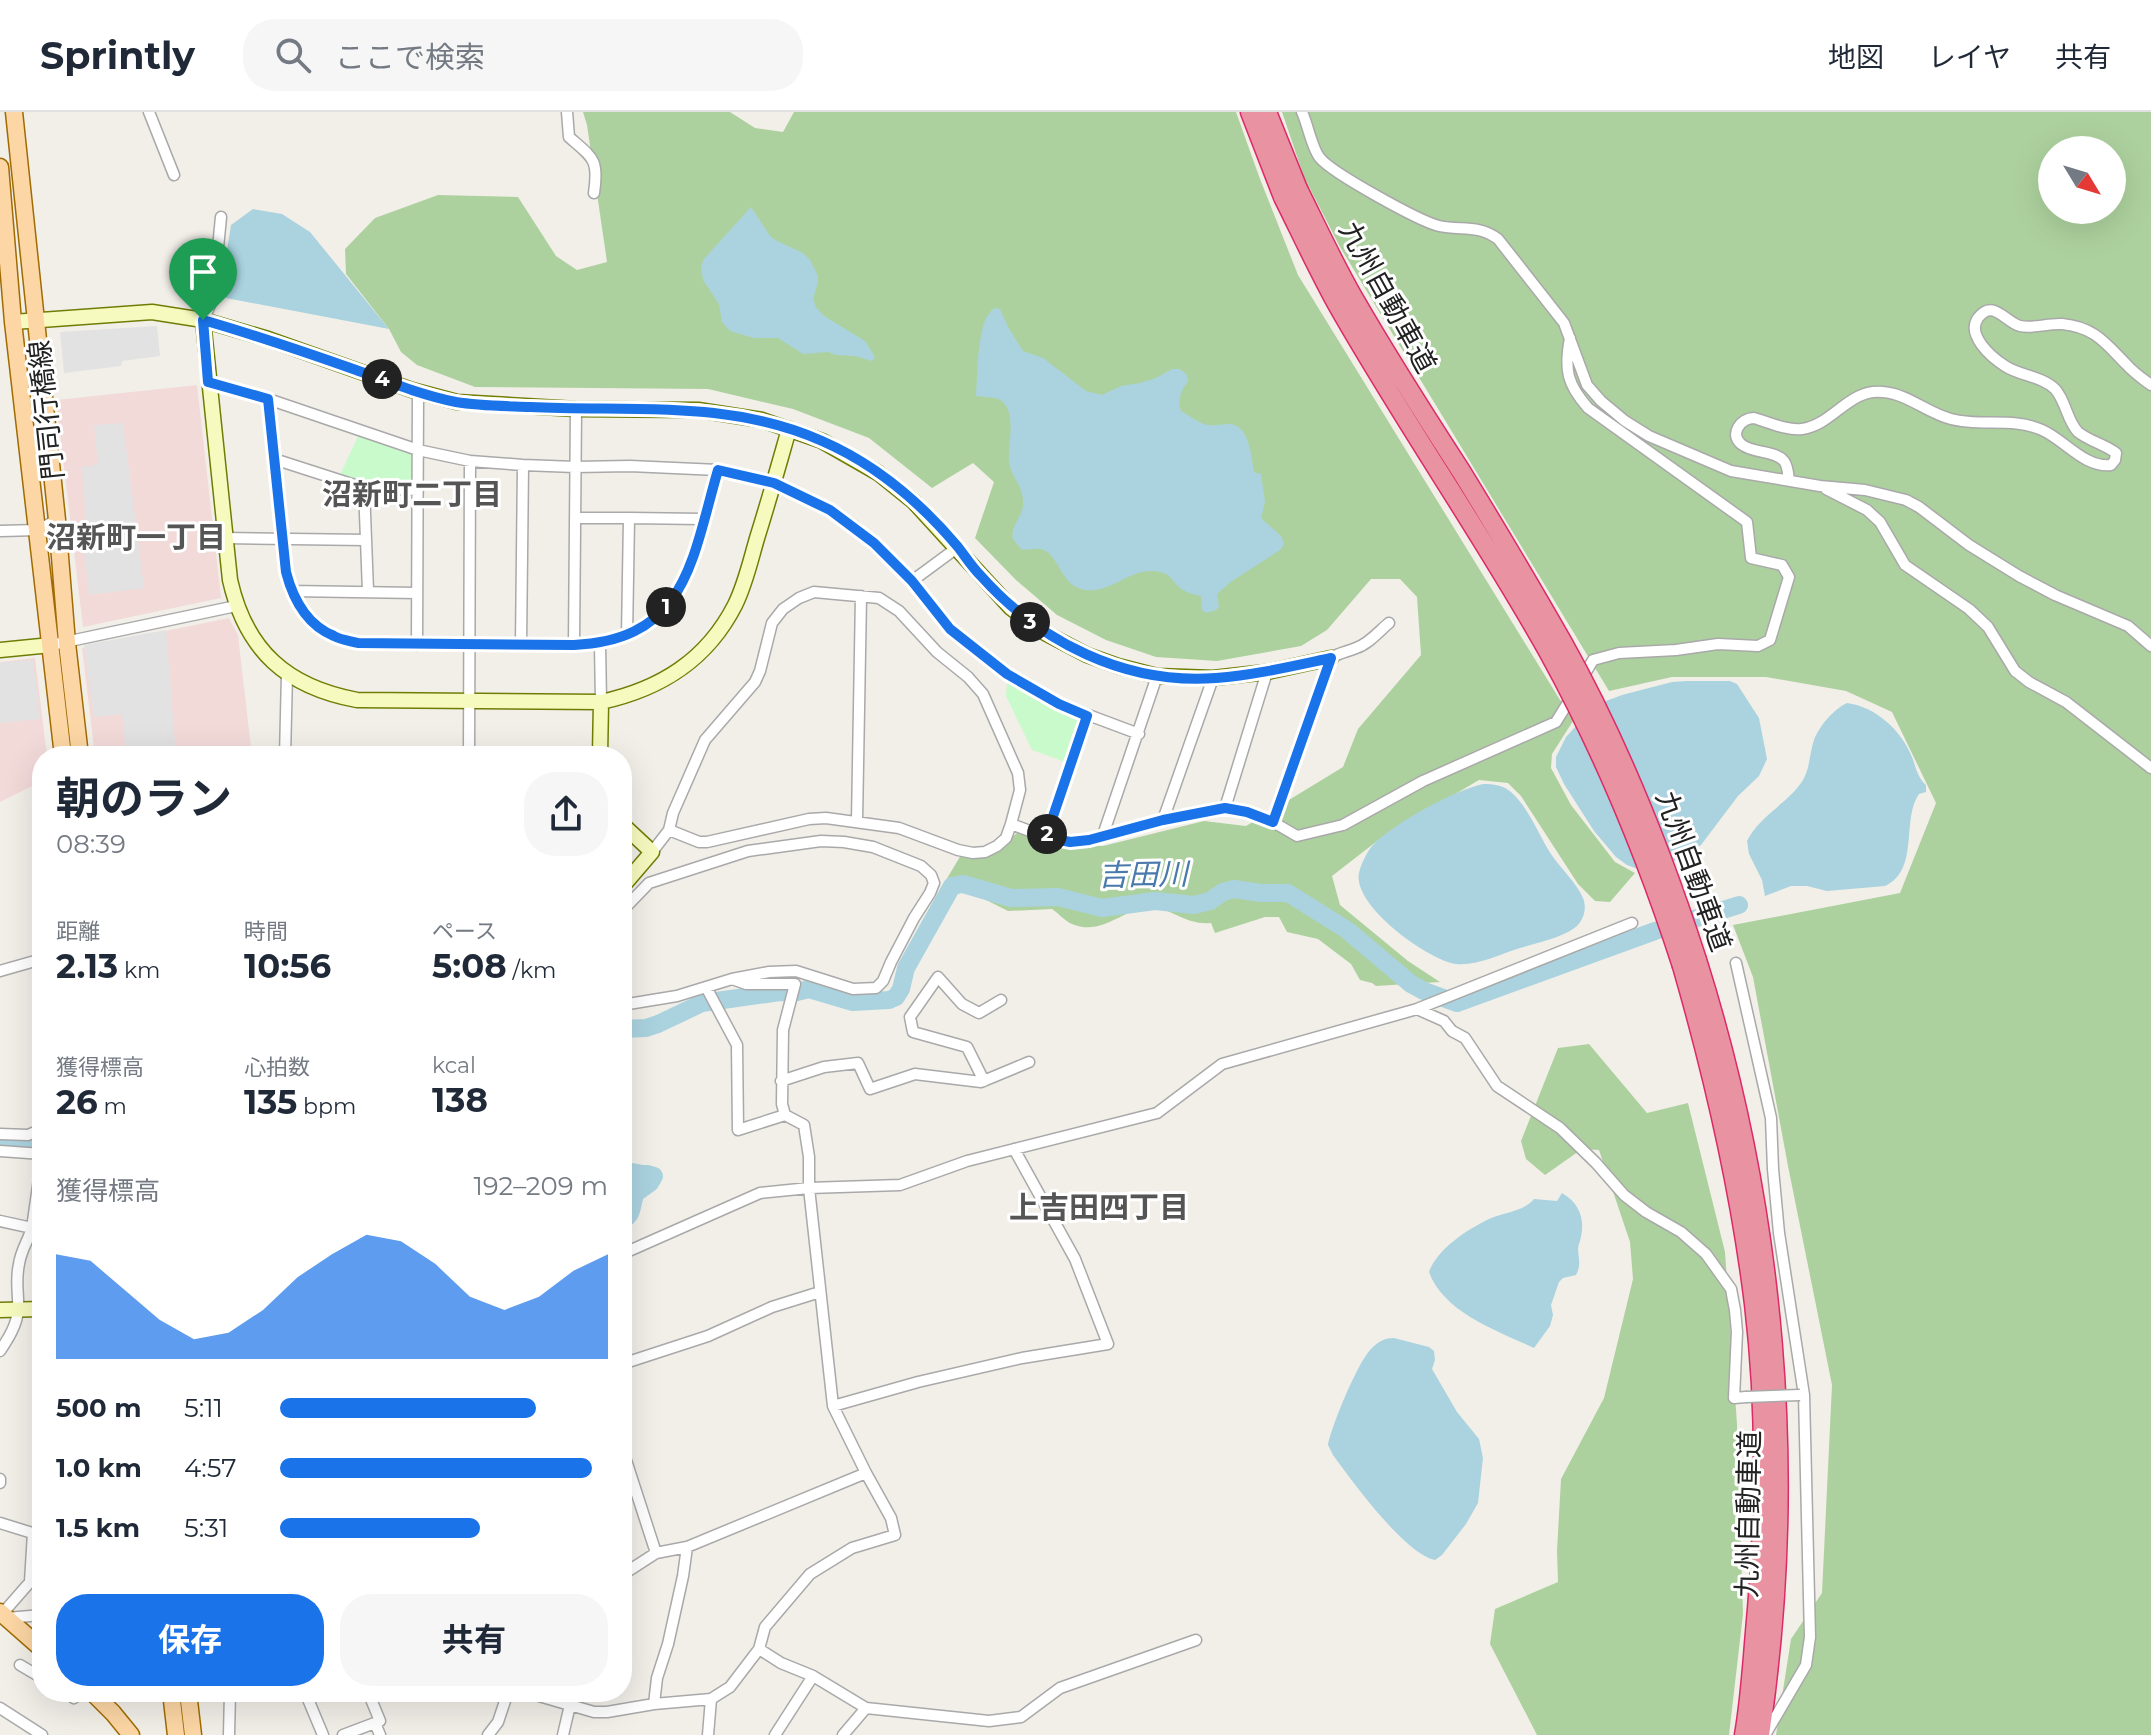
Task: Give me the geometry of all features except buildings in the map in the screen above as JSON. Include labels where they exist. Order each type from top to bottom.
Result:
[{"type":"highway","name":"九州自動車道","points":[[1250,112],[1291,193],[1338,305],[1490,551],[1586,724],[1690,963],[1728,1147],[1754,1304],[1760,1369],[1763,1488],[1762,1735]]},
{"type":"highway","name":"九州自動車道","points":[[1267,112],[1291,193]]},
{"type":"highway","name":"九州自動車道","points":[[1744,1735],[1764,1634]]},
{"type":"main road","name":"門司行橋線","points":[[14,112],[57,520],[63,746]]},
{"type":"main road","name":"門司行橋線","points":[[0,167],[13,322],[38,530],[78,746]]},
{"type":"main road","points":[[3,1615],[32,1640]]},
{"type":"main road","points":[[102,1702],[131,1735]]},
{"type":"main road","points":[[172,1702],[176,1735]]},
{"type":"main road","points":[[189,1702],[193,1735]]},
{"type":"street","points":[[149,112],[174,175]]},
{"type":"street","points":[[567,112],[569,137],[592,156],[597,172],[594,193]]},
{"type":"street","points":[[1302,112],[1318,156],[1330,168],[1433,224],[1487,231],[1498,239],[1564,323],[1587,385],[1601,401],[1637,429],[1669,446],[1731,471],[1865,490],[1906,500],[2019,576],[2128,626],[2151,646]]},
{"type":"street","points":[[221,217],[213,299],[203,320],[230,580],[236,606],[260,649],[287,674],[322,692],[357,700],[601,702],[659,683],[709,644],[725,624],[746,577],[789,429]]},
{"type":"street","points":[[1789,480],[1786,463],[1780,457],[1746,448],[1739,443],[1735,437],[1742,422],[1754,418],[1802,429],[1822,421],[1852,398],[1875,391],[1902,396],[1948,419],[2014,423],[2041,429],[2098,465],[2111,465],[2116,453],[2076,430],[2055,389],[2044,381],[2005,366],[1981,343],[1975,329],[1976,321],[1984,311],[1998,312],[2015,325],[2023,327],[2061,324],[2093,332],[2151,385]]},
{"type":"street","points":[[13,322],[152,312],[203,320],[268,339],[418,392],[457,402],[576,409],[698,410],[762,420],[822,441],[878,473],[914,502],[1011,608],[1045,633],[1087,655],[1157,676],[1213,678],[1267,672],[1331,658],[1339,652],[1364,645],[1389,623]]},
{"type":"street","points":[[1011,824],[1070,842],[1225,808],[1273,822],[1297,836],[1343,825],[1423,781],[1556,722],[1593,660],[1619,653],[1718,644],[1758,646],[1770,640],[1789,577],[1782,565],[1751,558],[1747,522],[1588,408],[1570,384],[1567,352],[1570,338]]},
{"type":"street","points":[[208,382],[418,450],[470,461],[718,470],[774,483],[830,510],[854,526],[912,581],[950,629],[1007,674],[1059,704],[1139,734]]},
{"type":"street","points":[[417,645],[418,392]]},
{"type":"street","points":[[268,399],[286,572],[291,591],[308,618],[333,636],[358,643],[574,645],[600,644],[627,636],[651,622],[684,581],[718,470]]},
{"type":"street","points":[[574,645],[576,409]]},
{"type":"street","points":[[274,459],[364,488],[418,490]]},
{"type":"street","points":[[469,746],[470,461]]},
{"type":"street","points":[[521,645],[523,465]]},
{"type":"street","points":[[1820,486],[1867,510],[1880,522],[1905,565],[1959,601],[1988,627],[2015,671],[2066,702],[2151,768]]},
{"type":"street","points":[[364,488],[368,591]]},
{"type":"street","points":[[575,518],[703,519]]},
{"type":"street","points":[[627,636],[629,518]]},
{"type":"street","points":[[0,531],[38,530],[57,520]]},
{"type":"street","points":[[225,538],[366,540]]},
{"type":"street","points":[[912,581],[958,547]]},
{"type":"street","points":[[291,591],[417,593]]},
{"type":"street","points":[[632,875],[669,830],[673,813],[705,740],[755,682],[772,623],[783,609],[814,592],[879,598],[899,611],[937,652],[968,677],[983,694],[1018,773],[1020,790],[1006,838],[985,852],[958,850],[899,828],[857,821],[809,819],[707,842],[699,842],[669,830]]},
{"type":"street","points":[[857,821],[861,596]]},
{"type":"street","points":[[0,650],[59,644],[236,606]]},
{"type":"street","points":[[600,644],[600,746]]},
{"type":"street","points":[[1273,822],[1331,658]]},
{"type":"street","points":[[1225,808],[1267,672]]},
{"type":"street","points":[[285,746],[287,674]]},
{"type":"street","points":[[1103,835],[1157,676]]},
{"type":"street","points":[[1163,820],[1213,678]]},
{"type":"street","points":[[1046,837],[1087,716]]},
{"type":"street","points":[[632,833],[652,852]]},
{"type":"street","points":[[632,901],[649,883],[748,851],[821,841],[873,847],[921,866],[931,875],[934,883],[883,981],[876,988],[853,989],[796,971],[769,972],[732,979],[677,996],[632,1003]]},
{"type":"street","points":[[632,1250],[760,1193],[900,1185],[967,1161],[1157,1113],[1222,1064],[1417,1009],[1632,923]]},
{"type":"street","points":[[0,971],[32,962]]},
{"type":"street","points":[[1736,963],[1771,1118],[1779,1233],[1802,1395],[1810,1637],[1806,1665],[1762,1735]]},
{"type":"street","points":[[984,1081],[967,1047],[913,1032],[910,1017],[938,977],[962,1004],[979,1013],[1001,1000]]},
{"type":"street","points":[[732,979],[746,984],[795,984],[783,1030],[781,1081],[785,1115]]},
{"type":"street","points":[[560,1702],[594,1712],[607,1712],[711,1699],[730,1687],[759,1649],[765,1627],[810,1574],[852,1548],[895,1535],[891,1518],[833,1406],[804,1125],[785,1115],[738,1130],[737,1045],[706,987]]},
{"type":"street","points":[[1417,1009],[1444,1021],[1452,1031],[1465,1038],[1497,1086],[1560,1128],[1624,1195],[1681,1232],[1706,1254],[1731,1289],[1737,1332],[1734,1398],[1802,1395]]},
{"type":"street","points":[[781,1081],[824,1067],[858,1063],[870,1089],[915,1074],[981,1082],[1029,1062]]},
{"type":"street","points":[[0,1134],[32,1133]]},
{"type":"street","points":[[833,1406],[1022,1358],[1108,1344],[1075,1259],[1014,1149]]},
{"type":"street","points":[[0,1151],[32,1155]]},
{"type":"street","points":[[0,1221],[32,1228],[19,1261],[15,1324],[0,1351]]},
{"type":"street","points":[[632,1361],[708,1336],[772,1307],[820,1292]]},
{"type":"street","points":[[0,1310],[32,1309]]},
{"type":"street","points":[[632,1569],[656,1553],[687,1547],[866,1473]]},
{"type":"street","points":[[632,1479],[656,1553]]},
{"type":"street","points":[[0,1523],[32,1533]]},
{"type":"street","points":[[654,1704],[657,1678],[668,1644],[687,1547]]},
{"type":"street","points":[[3,1615],[30,1582],[32,1568]]},
{"type":"street","points":[[3,1615],[32,1615]]},
{"type":"street","points":[[759,1649],[781,1663],[813,1676],[866,1708],[989,1721],[1021,1717],[1060,1688],[1196,1640]]},
{"type":"street","points":[[20,1665],[32,1672]]},
{"type":"street","points":[[775,1735],[813,1676]]},
{"type":"street","points":[[708,1735],[711,1699]]},
{"type":"street","points":[[229,1735],[230,1702]]},
{"type":"street","points":[[309,1702],[323,1735]]},
{"type":"street","points":[[343,1735],[380,1721],[372,1702]]},
{"type":"street","points":[[488,1735],[498,1722],[503,1702]]},
{"type":"street","points":[[563,1735],[570,1705]]},
{"type":"street","points":[[0,1708],[42,1735]]},
{"type":"street","points":[[843,1735],[866,1708]]},
{"type":"street","points":[[498,1722],[502,1735]]},
{"type":"street","points":[[375,1723],[380,1735]]},
{"type":"shaded area","points":[[157,326],[160,356],[122,361],[121,366],[64,373],[60,332]]},
{"type":"shaded area","points":[[197,385],[221,598],[83,627],[56,400]]},
{"type":"shaded area","points":[[123,423],[144,588],[89,595],[82,529],[86,519],[82,467],[98,465],[94,425]]},
{"type":"shaded area","points":[[229,618],[238,635],[251,746],[94,746],[82,648]]},
{"type":"shaded area","points":[[166,630],[175,746],[125,746],[122,714],[94,717],[84,645]]},
{"type":"shaded area","points":[[35,658],[46,746],[32,746],[32,786],[0,802],[0,662]]},
{"type":"shaded area","points":[[33,660],[40,719],[0,723],[0,663]]},
{"type":"green space","points":[[583,112],[730,112],[755,128],[783,132],[794,112],[1236,112],[1298,275],[1573,721],[1552,754],[1551,768],[1571,805],[1615,862],[1635,873],[1610,902],[1595,901],[1578,884],[1521,796],[1508,783],[1479,780],[1381,838],[1332,876],[1340,905],[1408,961],[1440,982],[1376,986],[1360,980],[1351,964],[1318,939],[1287,932],[1279,917],[1265,917],[1215,933],[1211,923],[1195,922],[1157,908],[1146,908],[1105,924],[1084,927],[1069,923],[1052,909],[1008,911],[946,880],[961,855],[1002,846],[1018,832],[1068,846],[1103,846],[1204,821],[1246,826],[1343,767],[1358,729],[1421,655],[1417,597],[1400,579],[1371,579],[1327,630],[1301,646],[1217,661],[1156,657],[1106,640],[1057,615],[1016,580],[975,538],[994,482],[973,463],[932,488],[869,438],[793,409],[708,389],[475,387],[417,365],[401,352],[389,329],[346,274],[345,249],[375,218],[438,195],[518,197],[556,256],[577,270],[607,262]]},
{"type":"green space","points":[[1282,112],[2151,112],[2151,1735],[1776,1735],[1791,1639],[1822,1593],[1832,1385],[1753,977],[1733,925],[1900,893],[1936,803],[1892,712],[1846,691],[1766,677],[1672,677],[1609,691],[1340,247],[1304,177]]},
{"type":"green space","points":[[359,434],[415,451],[414,485],[367,486],[340,475]]},
{"type":"green space","points":[[1007,681],[1083,718],[1068,763],[1032,750],[1006,696]]},
{"type":"green space","points":[[1589,1044],[1647,1113],[1688,1103],[1725,1252],[1737,1424],[1743,1614],[1729,1735],[1537,1735],[1490,1644],[1495,1609],[1558,1582],[1561,1479],[1604,1398],[1633,1279],[1630,1242],[1599,1150],[1582,1149],[1545,1175],[1526,1159],[1521,1141],[1558,1048]]},
{"type":"water","points":[[751,207],[770,236],[803,253],[810,260],[818,276],[813,299],[816,307],[824,316],[865,341],[875,357],[872,361],[828,352],[803,354],[778,338],[754,338],[730,331],[722,322],[719,304],[703,280],[701,266]]},
{"type":"water","points":[[253,209],[282,214],[310,232],[389,329],[226,298],[225,262],[231,225]]},
{"type":"water","points":[[995,308],[1000,309],[1023,351],[1043,358],[1086,391],[1102,395],[1121,386],[1156,378],[1172,369],[1180,369],[1187,375],[1188,381],[1180,395],[1181,411],[1204,424],[1229,424],[1241,430],[1248,443],[1254,472],[1261,474],[1265,502],[1261,518],[1281,536],[1284,544],[1280,550],[1217,594],[1219,607],[1216,610],[1206,613],[1202,610],[1201,596],[1183,590],[1168,575],[1159,572],[1135,574],[1095,590],[1078,588],[1067,579],[1046,551],[1021,549],[1013,539],[1013,530],[1023,504],[1022,492],[1009,462],[1010,417],[1003,402],[976,396],[981,335],[984,323]]},
{"type":"water","points":[[1730,681],[1737,684],[1759,718],[1767,759],[1759,776],[1738,796],[1701,845],[1673,862],[1638,869],[1616,857],[1594,831],[1564,784],[1556,767],[1556,757],[1566,737],[1606,701],[1672,682]]},
{"type":"water","points":[[1847,703],[1868,709],[1894,729],[1926,785],[1926,792],[1919,794],[1914,805],[1903,869],[1896,879],[1885,886],[1827,891],[1791,886],[1765,896],[1747,841],[1760,823],[1800,785],[1807,772],[1819,729]]},
{"type":"water","points":[[1483,784],[1502,786],[1517,798],[1551,854],[1580,892],[1585,909],[1579,923],[1565,933],[1480,961],[1456,964],[1428,953],[1379,915],[1360,886],[1359,873],[1364,858],[1381,837],[1441,800]]},
{"type":"water","points":[[632,1163],[648,1166],[640,1186],[632,1183]]},
{"type":"water","points":[[1562,1193],[1577,1206],[1581,1217],[1579,1266],[1576,1275],[1559,1282],[1551,1305],[1553,1315],[1550,1326],[1534,1348],[1459,1310],[1436,1286],[1429,1272],[1439,1255],[1472,1228],[1519,1209],[1534,1199],[1557,1201]]},
{"type":"water","points":[[1394,1338],[1434,1351],[1432,1369],[1457,1412],[1479,1439],[1483,1458],[1478,1503],[1466,1524],[1435,1560],[1409,1545],[1380,1515],[1328,1445],[1346,1394],[1366,1355],[1380,1342]]},
{"type":"waterway","name":"吉田川","points":[[632,1029],[658,1024],[702,1003],[780,992],[809,989],[853,1002],[896,997],[906,968],[952,886],[963,884],[1011,898],[1058,897],[1102,908],[1155,901],[1194,905],[1234,889],[1288,893],[1347,930],[1411,984],[1457,1003],[1655,931],[1739,905]]},
{"type":"waterway","name":"吉田川","points":[[0,1141],[32,1141]]},
{"type":"waterway","name":"吉田川","points":[[632,1176],[654,1176],[636,1193],[632,1206]]},
{"type":"district","name":"沼新町二丁目","points":[[412,495]]},
{"type":"district","name":"沼新町一丁目","points":[[136,538]]},
{"type":"district","name":"上吉田四丁目","points":[[1099,1208]]},
{"type":"route","points":[[203,320],[268,339],[412,390],[457,402],[576,409],[698,410],[762,420],[822,441],[878,473],[914,502],[1011,608],[1067,646],[1118,666],[1157,676],[1213,678],[1267,672],[1331,658],[1273,822],[1225,808],[1163,820],[1089,840],[1070,842],[1046,837],[1087,716],[1007,674],[950,629],[912,581],[874,543],[830,510],[774,483],[718,470],[684,581],[665,609],[651,622],[627,636],[600,644],[417,645],[358,643],[333,636],[308,618],[291,591],[286,572],[268,399],[208,382],[203,320]]}]
